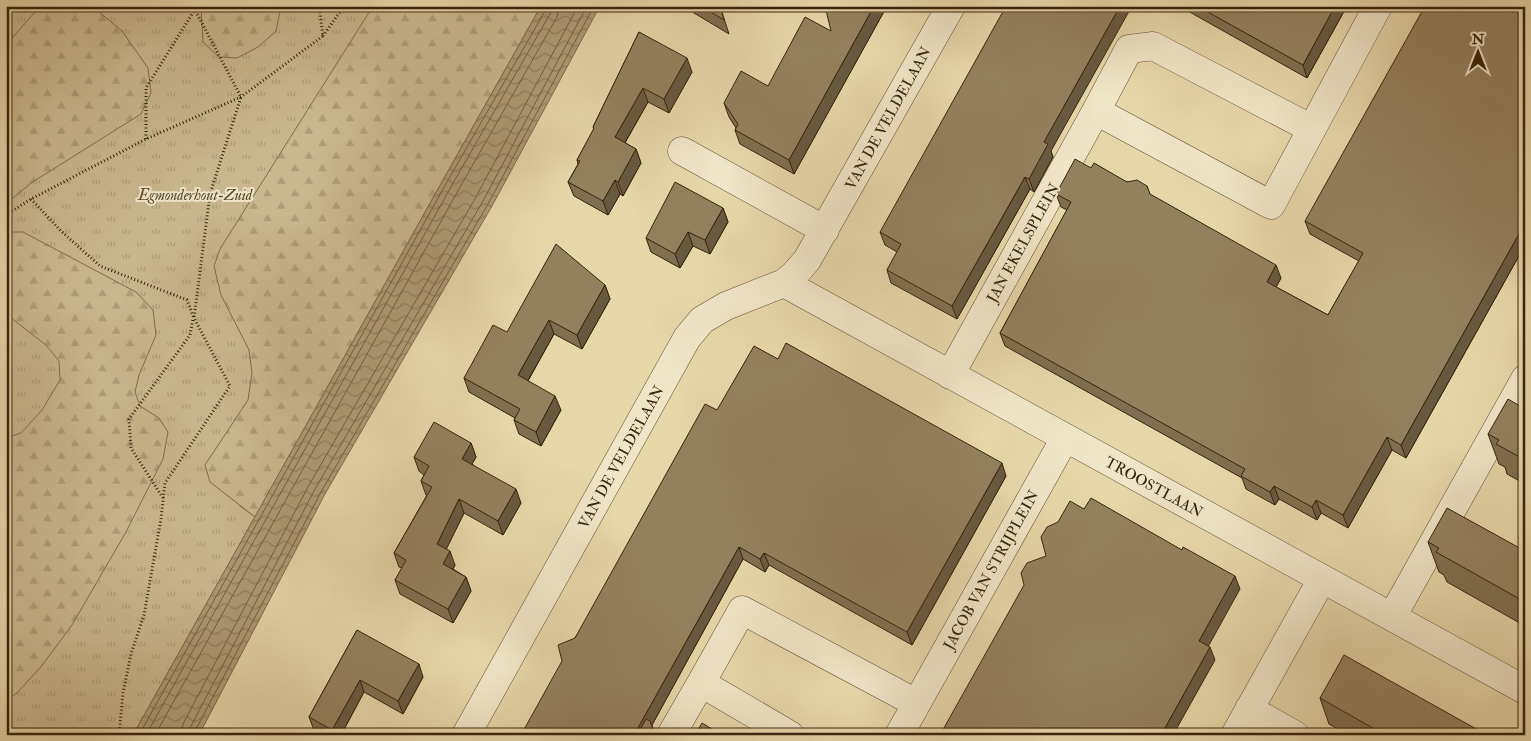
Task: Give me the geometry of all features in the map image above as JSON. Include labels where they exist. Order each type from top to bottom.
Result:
[{"type":"street","name":"VAN DE VELDELAAN","points":[[466,735],[687,338],[702,320],[726,306],[784,283],[807,260],[951,6]]},
{"type":"street","points":[[1096,111],[1271,206],[1378,6]]},
{"type":"street","name":"JAN EKELSPLEIN","points":[[950,374],[1129,49],[1153,46],[1312,130]]},
{"type":"street","points":[[682,152],[825,230]]},
{"type":"street","name":"TROOSTLAAN","points":[[784,283],[1525,690]]},
{"type":"street","points":[[1392,617],[1525,380]]},
{"type":"street","name":"JACOB VAN STRIJPLEIN","points":[[899,735],[1065,438]]},
{"type":"street","points":[[1235,735],[1322,579]]},
{"type":"street","points":[[672,735],[742,610],[916,703]]},
{"type":"street","points":[[701,683],[790,735]]},
{"type":"street","points":[[1249,709],[1295,735]]},
{"type":"path","points":[[6,10],[10,6]]},
{"type":"path","points":[[319,6],[323,36]]},
{"type":"path","points":[[6,215],[31,199],[146,139],[241,97],[323,36],[344,6]]},
{"type":"path","points":[[163,500],[130,448],[129,419],[190,335],[194,318],[210,194],[241,97],[195,7]]},
{"type":"path","points":[[146,139],[146,88],[195,7]]},
{"type":"path","points":[[31,199],[61,231],[100,266],[187,300],[194,318],[230,386],[165,483],[144,615],[130,654],[123,693],[119,735]]},
{"type":"green space","name":"Egmonderhout-Zuid","points":[[6,6],[518,6],[240,506],[255,517],[133,735],[6,735]]},
{"type":"green space","points":[[43,6],[93,7],[122,31],[148,68],[151,93],[141,114],[31,183],[6,204],[6,45],[35,12]]},
{"type":"green space","points":[[201,6],[281,6],[276,31],[258,47],[237,58],[219,57],[203,42]]},
{"type":"green space","points":[[373,6],[541,6],[255,517],[210,482],[205,465],[248,400],[252,373],[249,350],[221,295],[214,266],[220,249]]},
{"type":"green space","points":[[6,232],[23,232],[136,292],[153,310],[156,335],[139,375],[135,392],[140,406],[159,418],[168,432],[163,459],[126,532],[72,625],[40,668],[16,694],[6,699],[6,438],[21,433],[42,410],[60,380],[59,361],[46,345],[6,314]]},
{"type":"water","points":[[541,6],[600,6],[492,206],[325,494],[199,735],[133,735],[443,180]]},
{"type":"building","points":[[701,6],[720,6],[724,20]]},
{"type":"building","points":[[825,6],[874,6],[789,160],[735,130],[738,124],[724,103],[741,71],[768,86],[805,17],[831,31]]},
{"type":"building","points":[[1006,6],[1120,6],[1044,142],[1048,144],[1029,179],[1025,177],[952,306],[887,270],[901,244],[880,232]]},
{"type":"building","points":[[1197,6],[1335,6],[1303,65]]},
{"type":"building","points":[[1425,6],[1525,6],[1525,223],[1401,445],[1387,437],[1343,515],[1316,500],[1312,507],[1274,486],[1270,492],[1241,476],[1245,469],[1000,333],[1071,202],[1056,194],[1075,159],[1091,168],[1094,163],[1127,182],[1137,180],[1147,186],[1150,194],[1276,265],[1267,282],[1328,315],[1363,253],[1305,221]]},
{"type":"building","points":[[639,32],[687,58],[664,99],[643,88],[615,137],[636,149],[618,182],[615,180],[603,201],[568,182],[580,161],[577,160]]},
{"type":"building","points":[[675,182],[723,208],[705,240],[688,232],[675,254],[646,238]]},
{"type":"building","points":[[556,244],[605,285],[577,335],[549,320],[518,375],[555,396],[536,432],[514,420],[520,409],[464,378],[493,325],[507,332]]},
{"type":"building","points":[[786,343],[1002,463],[907,632],[764,553],[760,559],[739,547],[634,735],[521,735],[562,661],[558,645],[575,638],[705,404],[717,410],[754,346],[778,359]]},
{"type":"building","points":[[1508,399],[1525,409],[1525,460],[1496,444],[1499,440],[1488,434]]},
{"type":"building","points":[[434,422],[471,443],[462,459],[516,489],[498,521],[459,499],[437,544],[450,551],[443,564],[466,577],[448,609],[395,580],[406,560],[394,553],[432,487],[421,481],[429,466],[414,457]]},
{"type":"building","points":[[1091,498],[1182,550],[1183,547],[1235,576],[1199,641],[1210,647],[1161,735],[940,735],[1024,585],[1021,573],[1027,563],[1046,556],[1041,537],[1047,527],[1058,522],[1070,501],[1084,509]]},
{"type":"building","points":[[1447,508],[1525,551],[1525,602],[1436,552],[1439,548],[1428,542]]},
{"type":"building","points":[[357,630],[419,664],[398,701],[360,680],[332,730],[309,717]]},
{"type":"building","points":[[1344,655],[1487,735],[1385,735],[1320,698]]},
{"type":"building","points":[[646,719],[650,721],[653,729],[659,735],[637,735]]},
{"type":"building","points":[[702,723],[722,735],[695,735]]},
{"type":"building","points":[[320,728],[332,735],[316,735]]}]
